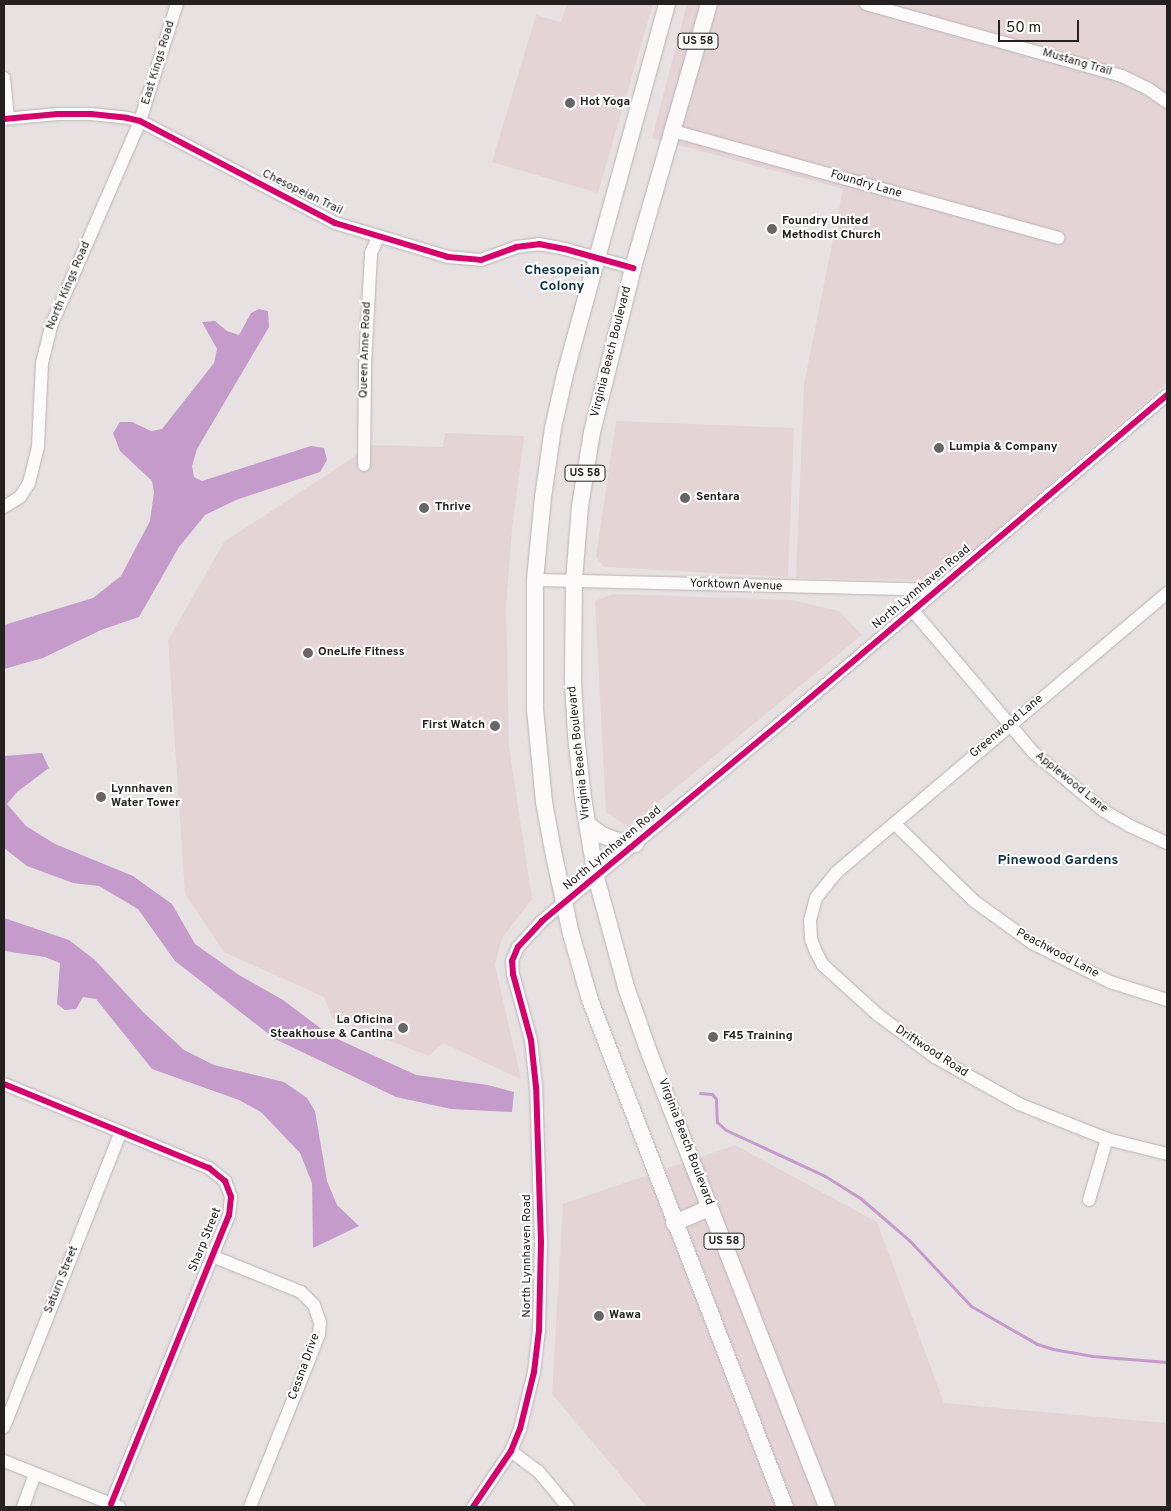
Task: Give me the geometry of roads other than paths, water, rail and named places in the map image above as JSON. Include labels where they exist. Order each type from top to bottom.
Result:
[{"type":"main road","name":"US 58","points":[[667,4],[596,258],[566,370],[553,428],[543,497],[535,580],[534,670],[538,737],[547,822],[564,904],[600,1029],[785,1507]]},
{"type":"main road","name":"Virginia Beach Boulevard","points":[[709,4],[633,268],[592,432],[580,506],[574,580],[574,696],[580,770],[587,824],[596,877],[617,957],[638,1020],[827,1507]]},
{"type":"main road","points":[[587,824],[602,835],[615,840],[636,844]]},
{"type":"main road","points":[[674,1222],[710,1208]]},
{"type":"street","name":"East Kings Road","points":[[140,122],[177,4]]},
{"type":"street","name":"Mustang Trail","points":[[866,4],[1122,76],[1141,84],[1167,102]]},
{"type":"street","points":[[4,78],[6,119]]},
{"type":"street","name":"Chesopeian Trail","points":[[6,119],[90,114],[127,118],[140,122],[335,223],[448,257],[481,260],[529,244],[565,249],[633,268]]},
{"type":"street","name":"North Kings Road","points":[[4,507],[20,497],[27,488],[34,470],[38,446],[45,346],[51,326],[71,297],[140,122]]},
{"type":"street","name":"Foundry Lane","points":[[673,131],[1058,238]]},
{"type":"street","name":"Queen Anne Road","points":[[364,465],[365,365],[371,253],[378,237]]},
{"type":"street","name":"North Lynnhaven Road","points":[[473,1507],[510,1450],[520,1429],[527,1407],[534,1372],[540,1315],[541,1242],[534,1064],[524,1010],[512,974],[512,960],[522,940],[1167,395]]},
{"type":"street","name":"Yorktown Avenue","points":[[535,580],[887,591],[937,590]]},
{"type":"street","name":"Greenwood Lane","points":[[849,863],[1009,725],[1167,593]]},
{"type":"street","name":"Applewood Lane","points":[[913,611],[1034,753],[1084,797],[1130,826],[1167,843]]},
{"type":"street","name":"Peachwood Lane","points":[[894,824],[974,901],[1032,943],[1110,982],[1167,1000]]},
{"type":"street","name":"Driftwood Road","points":[[849,863],[826,883],[811,909],[811,939],[823,965],[878,1015],[935,1057],[1019,1104],[1106,1139],[1167,1154]]},
{"type":"street","name":"Sharp Street","points":[[4,1084],[209,1168],[225,1181],[231,1197],[231,1207],[115,1506]]},
{"type":"street","name":"Saturn Street","points":[[4,1428],[121,1132]]},
{"type":"street","points":[[1090,1200],[1106,1139]]},
{"type":"street","name":"Cessna Drive","points":[[212,1256],[301,1292],[314,1305],[320,1322],[319,1334],[250,1507]]},
{"type":"street","points":[[510,1450],[538,1471],[568,1507]]},
{"type":"street","points":[[4,1462],[115,1506]]},
{"type":"street","points":[[23,1507],[35,1474]]},
{"type":"waterway","points":[[700,1093],[712,1094],[716,1099],[717,1122],[726,1130],[825,1176],[859,1197],[909,1240],[971,1306],[1037,1344],[1053,1349],[1092,1356],[1167,1362]]},
{"type":"place","name":"Hot Yoga","points":[[570,103]]},
{"type":"place","name":"Foundry United Methodist Church","points":[[772,229]]},
{"type":"place","name":"Lumpia & Company","points":[[939,448]]},
{"type":"place","name":"Sentara","points":[[685,498]]},
{"type":"place","name":"Thrive","points":[[424,508]]},
{"type":"place","name":"OneLife Fitness","points":[[308,653]]},
{"type":"place","name":"First Watch","points":[[495,726]]},
{"type":"place","name":"Lynnhaven Water Tower","points":[[101,797]]},
{"type":"place","name":"La Oficina Steakhouse & Cantina","points":[[403,1028]]},
{"type":"place","name":"F45 Training","points":[[713,1037]]},
{"type":"place","name":"Wawa","points":[[599,1316]]},
{"type":"district","name":"Chesopeian Colony","points":[[562,280]]},
{"type":"district","name":"Pinewood Gardens","points":[[1058,861]]}]
